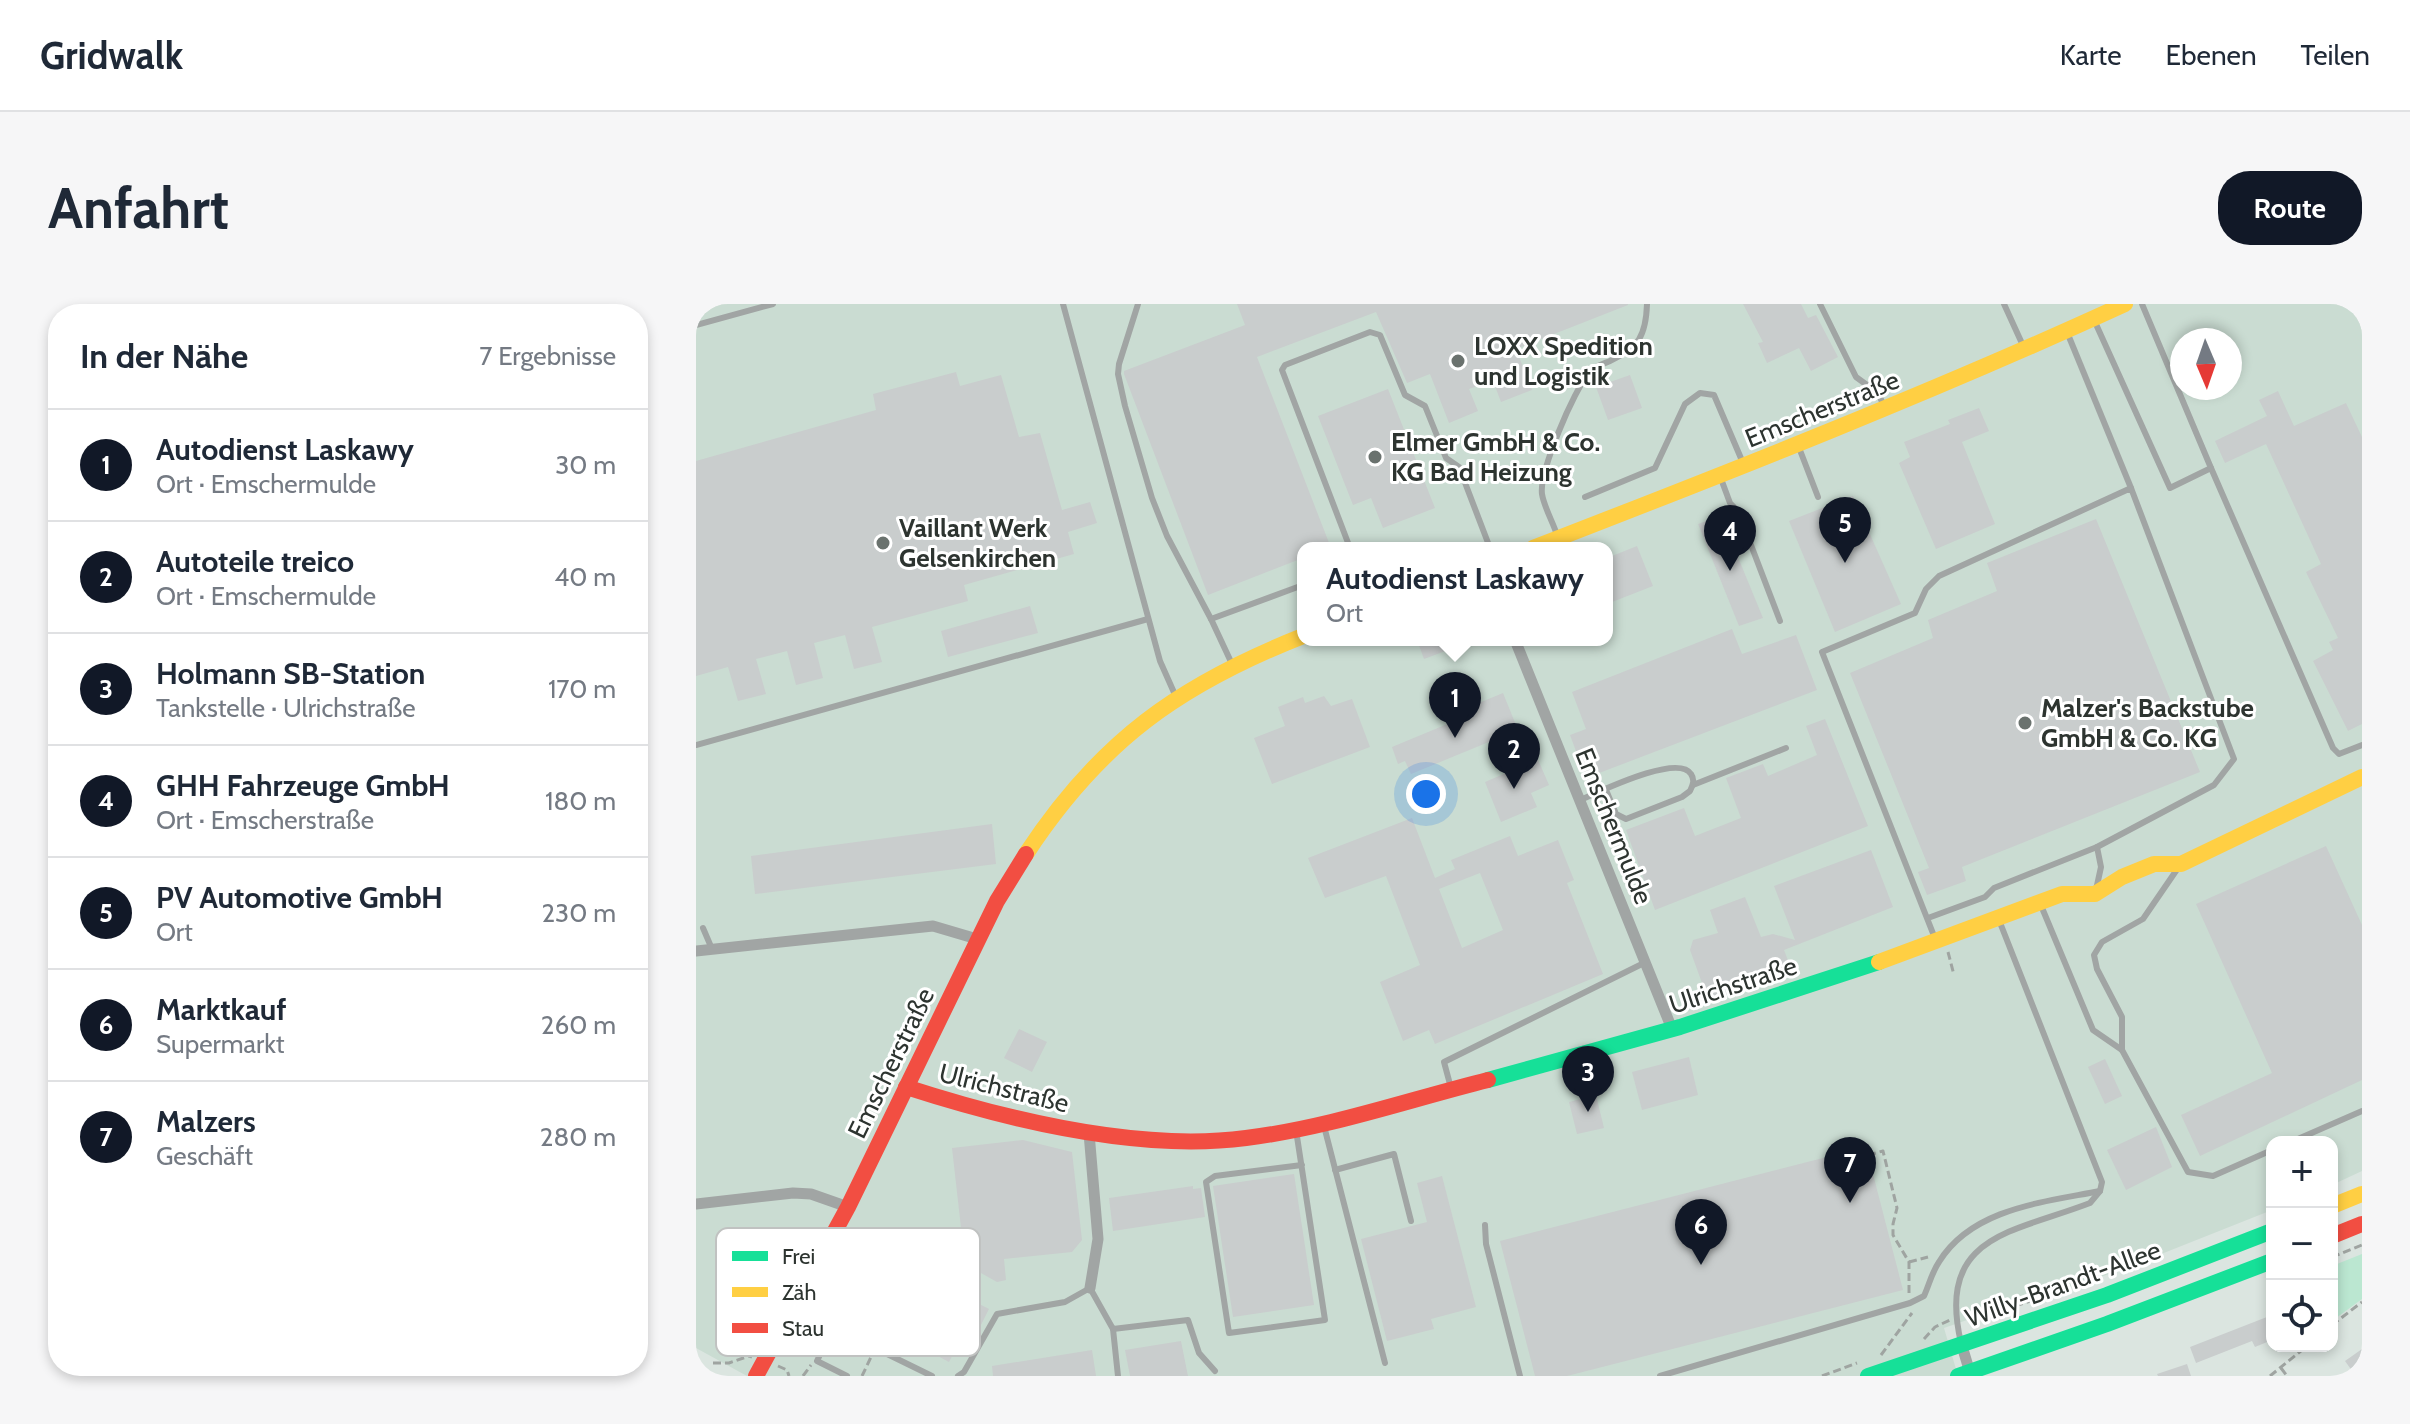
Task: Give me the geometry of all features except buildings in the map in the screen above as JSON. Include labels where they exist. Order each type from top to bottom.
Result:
[{"type":"street","name":"Emscherstraße","points":[[1549,542],[1885,410],[2125,304]]},
{"type":"street","name":"Emscherstraße","points":[[837,1228],[977,939],[1016,867],[1075,787],[1119,742],[1176,697],[1233,666],[1297,639]]},
{"type":"street","name":"Emschermulde","points":[[1517,646],[1672,1029]]},
{"type":"street","name":"Ulrichstraße","points":[[906,1087],[974,1109],[1089,1133],[1215,1141],[1295,1129],[1452,1090],[1672,1029],[1940,940],[2062,894],[2095,894],[2122,877],[2154,864],[2181,864],[2362,777]]},
{"type":"street","points":[[696,951],[933,926],[977,939]]},
{"type":"street","name":"Ulrichstraße","points":[[1089,1133],[1098,1239],[1090,1288]]},
{"type":"street","points":[[696,1204],[793,1193],[811,1194],[848,1207]]},
{"type":"street","points":[[2338,1204],[2362,1194]]},
{"type":"street","points":[[2338,1234],[2362,1224]]},
{"type":"street","name":"Willy-Brandt-Allee","points":[[1867,1368],[1962,1346],[2166,1273],[2266,1233]]},
{"type":"street","name":"Willy-Brandt-Allee","points":[[1966,1375],[2266,1263]]},
{"type":"street","points":[[1962,1346],[1966,1375]]},
{"type":"street","points":[[700,1365],[703,1376]]},
{"type":"lane","points":[[696,325],[773,304]]},
{"type":"lane","points":[[1063,304],[1160,661],[1176,697]]},
{"type":"lane","points":[[1138,304],[1119,364],[1123,395],[1152,498],[1167,536],[1233,666]]},
{"type":"lane","points":[[1559,538],[1542,494],[1543,476],[1563,422],[1590,370],[1623,356],[1640,341],[1646,323],[1647,304]]},
{"type":"lane","points":[[1820,304],[1856,377],[1878,393],[1885,410]]},
{"type":"lane","points":[[2004,304],[2025,350]]},
{"type":"lane","points":[[2142,304],[2333,748],[2343,754],[2362,745]]},
{"type":"lane","points":[[2093,318],[2170,488],[2211,468]]},
{"type":"lane","points":[[1928,918],[1985,897],[1994,888],[2097,847],[2214,785],[2234,759],[2131,488],[2067,331]]},
{"type":"lane","points":[[1348,542],[1282,370],[1285,365],[1370,332],[1380,335],[1405,395],[1425,406],[1446,458],[1459,467],[1488,542]]},
{"type":"lane","points":[[1585,497],[1655,468],[1685,404],[1700,393],[1714,395],[1744,467]]},
{"type":"lane","points":[[1798,445],[1818,497]]},
{"type":"lane","points":[[1720,476],[1730,503],[1738,511],[1780,621]]},
{"type":"lane","points":[[1940,940],[1928,918],[1822,652],[1915,613],[1926,589],[1939,576],[2131,488]]},
{"type":"lane","points":[[1211,619],[1297,587]]},
{"type":"lane","points":[[696,745],[1148,619]]},
{"type":"lane","points":[[1606,790],[1616,814],[1626,819],[1682,797],[1693,785],[1786,748]]},
{"type":"lane","points":[[1580,800],[1662,768],[1677,766],[1690,772],[1693,785]]},
{"type":"lane","points":[[2095,894],[2101,867],[2097,847]]},
{"type":"lane","points":[[2122,1050],[2122,1017],[2097,969],[2094,955],[2102,942],[2143,919],[2181,864]]},
{"type":"lane","points":[[2040,903],[2093,1030],[2122,1050],[2188,1172],[2213,1176],[2266,1153]]},
{"type":"lane","points":[[1962,1346],[1955,1318],[1957,1281],[1971,1257],[1999,1235],[2090,1203],[2100,1191],[2102,1182],[2012,959],[1999,919]]},
{"type":"lane","points":[[703,928],[712,949]]},
{"type":"lane","points":[[1452,1090],[1444,1062],[1646,962]]},
{"type":"lane","points":[[2305,1136],[2362,1111]]},
{"type":"lane","points":[[1323,1122],[1385,1363]]},
{"type":"lane","points":[[1295,1129],[1302,1165],[1325,1320],[1229,1333],[1206,1182],[1215,1176],[1302,1165]]},
{"type":"lane","points":[[1335,1170],[1394,1154],[1411,1221]]},
{"type":"lane","points":[[1660,1376],[1910,1303],[1924,1296],[1939,1262],[1972,1229],[2010,1211],[2100,1191]]},
{"type":"lane","points":[[1485,1225],[1486,1244],[1520,1376]]},
{"type":"lane","points":[[980,1344],[997,1314],[1065,1302],[1090,1288],[1113,1329],[1118,1376]]},
{"type":"lane","points":[[1113,1329],[1188,1320],[1199,1353],[1215,1371]]},
{"type":"lane","points":[[819,1356],[817,1361],[847,1376]]},
{"type":"lane","points":[[892,1356],[932,1376]]},
{"type":"lane","points":[[958,1376],[973,1356]]},
{"type":"path","points":[[1940,940],[1954,975]]},
{"type":"path","points":[[1868,1155],[1883,1151],[1897,1208],[1893,1235],[1909,1262],[1909,1274]]},
{"type":"path","points":[[2338,1255],[2362,1245]]},
{"type":"path","points":[[1909,1262],[1928,1257]]},
{"type":"path","points":[[1921,1343],[1935,1327],[1955,1318],[1995,1312],[2100,1279]]},
{"type":"path","points":[[2338,1320],[2362,1302]]},
{"type":"path","points":[[1881,1355],[1894,1351]]},
{"type":"path","points":[[2270,1376],[2300,1352]]},
{"type":"path","points":[[700,1365],[729,1363],[749,1356],[760,1368],[787,1370],[789,1376]]},
{"type":"path","points":[[862,1376],[872,1356]]},
{"type":"path","points":[[1822,1376],[1867,1368]]},
{"type":"path","points":[[2281,1368],[2287,1376]]},
{"type":"shaded area","points":[[696,304],[2362,304],[2362,1171],[2338,1182],[2338,1136],[2266,1136],[2266,1212],[2126,1268],[1944,1328],[1958,1376],[747,1376],[696,1348]]},
{"type":"green space","points":[[2362,1254],[2362,1299],[2338,1317],[2338,1280],[2338,1264]]},
{"type":"traffic: fast","points":[[1488,1080],[1680,1027],[1879,962]]},
{"type":"traffic: fast","points":[[1868,1376],[2107,1295],[2266,1233]]},
{"type":"traffic: fast","points":[[1958,1376],[2266,1263]]},
{"type":"traffic: slow","points":[[1548,542],[1905,400],[2125,304]]},
{"type":"traffic: slow","points":[[1026,854],[1083,779],[1113,748],[1146,721],[1218,675],[1297,639]]},
{"type":"traffic: slow","points":[[1879,962],[2062,894],[2095,894],[2122,877],[2154,864],[2181,864],[2362,777]]},
{"type":"traffic: slow","points":[[2338,1204],[2362,1194]]},
{"type":"traffic: slow","points":[[696,1372],[703,1376]]},
{"type":"traffic: jam","points":[[837,1228],[997,901],[1026,854]]},
{"type":"traffic: jam","points":[[906,1087],[987,1111],[1074,1130],[1162,1141],[1205,1141],[1307,1128],[1488,1080]]},
{"type":"traffic: jam","points":[[2338,1234],[2362,1224]]},
{"type":"traffic: jam","points":[[756,1376],[767,1356]]},
{"type":"place","name":"LOXX Spedition und Logistik","points":[[1458,361]]},
{"type":"place","name":"Elmer GmbH & Co. KG Bad Heizung","points":[[1375,457]]},
{"type":"place","name":"Vaillant Werk Gelsenkirchen","points":[[883,543]]},
{"type":"place","name":"PV Automotive GmbH","points":[[1845,563]]},
{"type":"place","name":"GHH Fahrzeuge GmbH","points":[[1730,571]]},
{"type":"place","name":"Malzer's Backstube GmbH & Co. KG","points":[[2025,723]]},
{"type":"place","name":"Autodienst Laskawy","points":[[1455,738]]},
{"type":"place","name":"Autoteile treico","points":[[1514,789]]},
{"type":"place","name":"Holmann SB-Station","points":[[1588,1112]]},
{"type":"place","name":"Malzers","points":[[1850,1203]]},
{"type":"place","name":"Marktkauf","points":[[1701,1265]]}]
